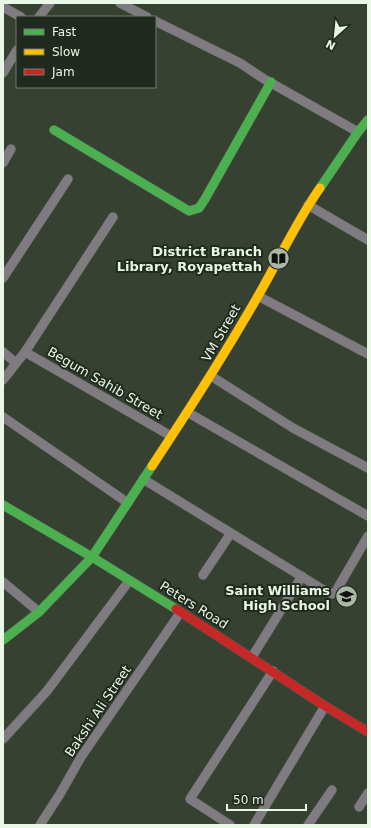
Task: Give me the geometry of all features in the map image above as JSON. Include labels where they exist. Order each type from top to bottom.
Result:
[{"type":"street","points":[[40,16],[50,3]]},
{"type":"street","points":[[120,3],[146,16]]},
{"type":"street","points":[[3,7],[19,16]]},
{"type":"street","points":[[156,21],[240,63],[358,132]]},
{"type":"street","points":[[3,72],[6,61],[16,51]]},
{"type":"street","points":[[54,130],[188,211],[199,208],[205,199],[271,82]]},
{"type":"street","name":"VM Street","points":[[3,640],[39,612],[92,557],[211,376],[258,296],[308,205],[358,132],[368,120]]},
{"type":"street","points":[[3,163],[11,149]]},
{"type":"street","points":[[3,278],[68,179]]},
{"type":"street","points":[[308,205],[368,240]]},
{"type":"street","points":[[3,380],[25,352],[113,217]]},
{"type":"street","points":[[258,296],[368,354]]},
{"type":"street","points":[[3,352],[16,363]]},
{"type":"street","name":"Begum Sahib Street","points":[[25,352],[171,436]]},
{"type":"street","points":[[211,376],[293,428],[368,468]]},
{"type":"street","points":[[187,412],[368,516]]},
{"type":"street","points":[[3,417],[128,503]]},
{"type":"street","points":[[143,479],[332,594],[336,591],[368,536]]},
{"type":"street","name":"Peters Road","points":[[3,505],[92,557],[252,657],[325,706],[368,732]]},
{"type":"street","points":[[203,575],[231,533]]},
{"type":"street","points":[[252,657],[302,576]]},
{"type":"street","points":[[3,739],[47,691],[129,581]]},
{"type":"street","points":[[3,582],[39,612]]},
{"type":"street","name":"Bakshi Ali Street","points":[[40,825],[81,757],[180,613]]},
{"type":"street","points":[[230,825],[191,800],[190,797],[273,671]]},
{"type":"street","points":[[254,825],[325,706]]},
{"type":"street","points":[[308,825],[332,790]]},
{"type":"street","points":[[359,807],[368,793]]},
{"type":"traffic: fast","points":[[54,130],[189,211],[199,208],[205,199],[271,82]]},
{"type":"traffic: fast","points":[[320,188],[358,132],[368,120]]},
{"type":"traffic: fast","points":[[3,640],[39,612],[92,557],[152,466]]},
{"type":"traffic: fast","points":[[3,505],[92,557],[176,609]]},
{"type":"traffic: slow","points":[[152,466],[233,339],[303,214],[320,188]]},
{"type":"traffic: jam","points":[[176,609],[325,706],[368,732]]},
{"type":"place","name":"District Branch Library, Royapettah","points":[[278,258]]},
{"type":"place","name":"Saint Williams High School","points":[[346,597]]}]
